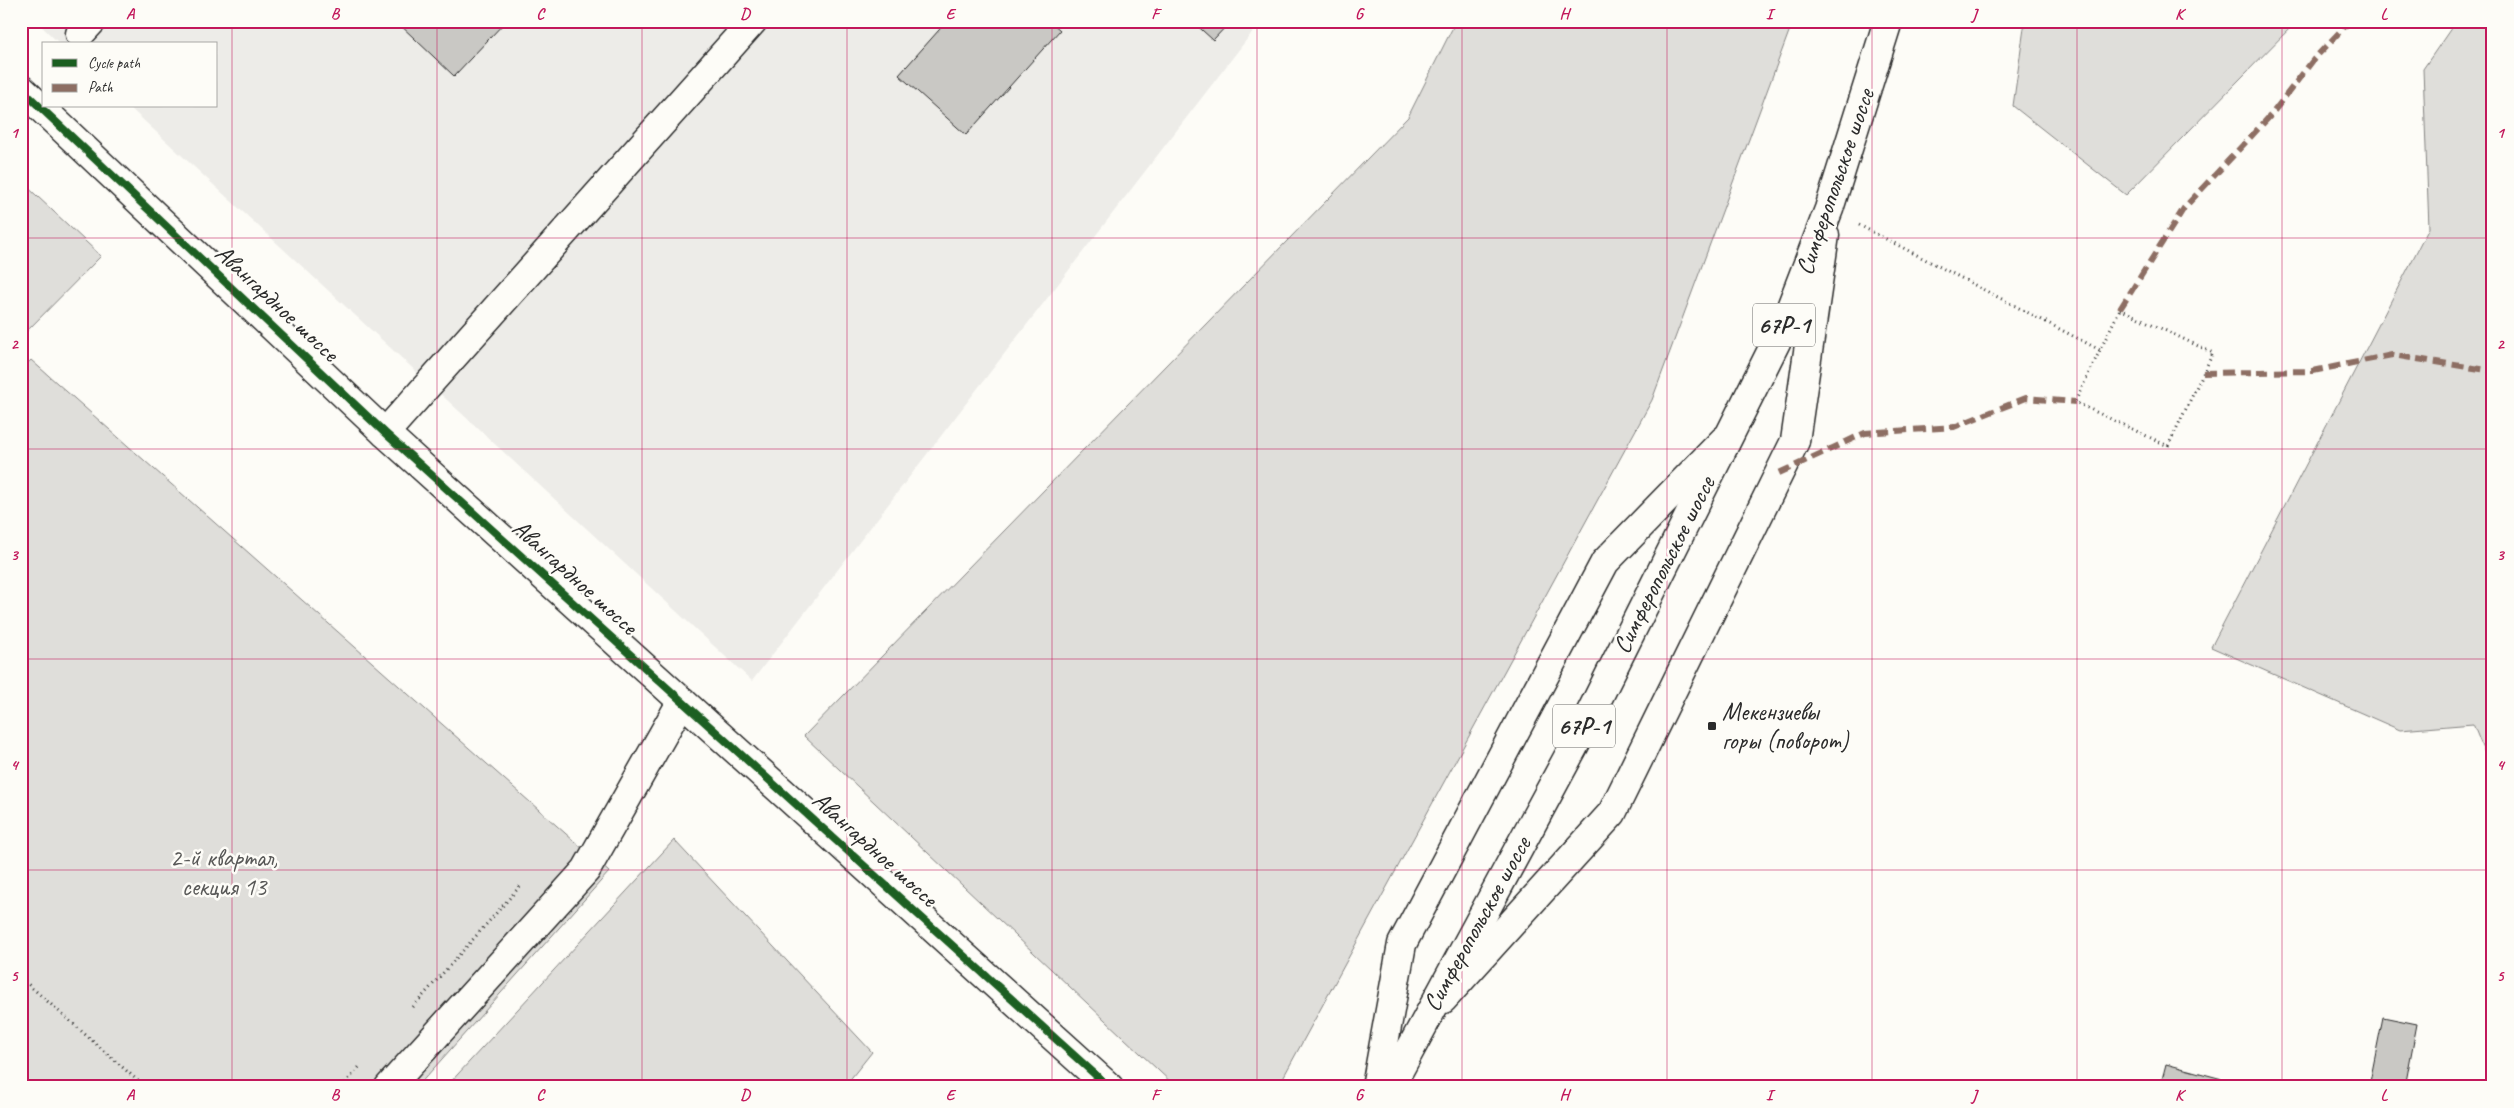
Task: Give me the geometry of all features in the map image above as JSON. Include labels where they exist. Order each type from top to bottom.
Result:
[{"type":"street","points":[[385,433],[753,21]]},
{"type":"street","name":"Симферопольское шоссе","points":[[1390,1087],[1574,746],[1783,328],[1829,212],[1888,21]]},
{"type":"street","name":"Авангардное шоссе","points":[[21,89],[385,433],[1109,1087]]},
{"type":"street","points":[[1428,1015],[1612,814],[1795,440],[1829,212]]},
{"type":"street","points":[[1376,1087],[1402,944],[1605,562],[1732,432]]},
{"type":"street","points":[[389,1087],[586,870],[682,701]]},
{"type":"path","points":[[1829,212],[2100,350]]},
{"type":"path","points":[[2120,309],[2213,353],[2168,446],[2075,402],[2100,350],[2120,309]]},
{"type":"path","points":[[406,1014],[522,884]]},
{"type":"path","points":[[21,978],[145,1087]]},
{"type":"path","points":[[342,1087],[368,1058]]},
{"type":"shaded area","points":[[36,21],[1261,21],[752,681],[130,108],[218,108],[218,42],[58,42]]},
{"type":"green space","points":[[1456,21],[1793,21],[1652,400],[1278,1087],[1176,1087],[804,736],[1408,117]]},
{"type":"green space","points":[[2025,21],[2297,21],[2126,195],[2013,106]]},
{"type":"green space","points":[[2456,21],[2493,21],[2493,773],[2473,724],[2400,730],[2211,647],[2429,228],[2423,69]]},
{"type":"green space","points":[[21,181],[101,256],[21,337]]},
{"type":"green space","name":"2-й квартал, секция 13","points":[[31,360],[609,872],[417,1087],[21,1087],[21,370]]},
{"type":"green space","points":[[674,840],[872,1052],[844,1087],[446,1087]]},
{"type":"building","points":[[396,21],[506,21],[454,76]]},
{"type":"building","points":[[947,21],[1050,21],[1060,30],[966,135],[899,75]]},
{"type":"building","points":[[1192,21],[1231,21],[1213,40]]},
{"type":"building","points":[[2383,1017],[2417,1024],[2405,1087],[2369,1087]]},
{"type":"building","points":[[2166,1064],[2241,1084],[2240,1087],[2160,1087]]},
{"type":"marked path","points":[[2120,309],[2184,208],[2271,115],[2314,59],[2350,21]]},
{"type":"marked path","points":[[2203,373],[2313,371],[2392,355],[2493,371]]},
{"type":"marked path","points":[[1779,473],[1865,433],[1954,427],[2026,398],[2075,402]]},
{"type":"cycle path","points":[[21,89],[385,433],[1109,1087]]},
{"type":"place","name":"Мекензиевы горы (поворот)","points":[[1712,726]]}]
